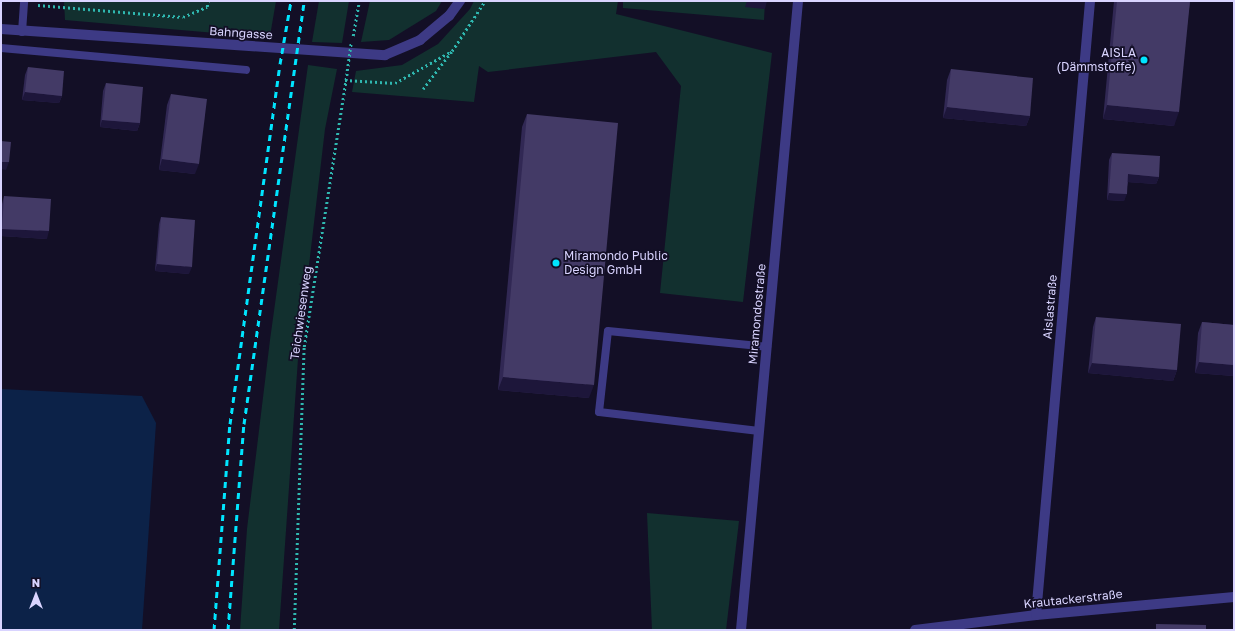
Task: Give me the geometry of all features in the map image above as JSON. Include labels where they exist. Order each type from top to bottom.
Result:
[{"type":"street","name":"Bahngasse","points":[[1,29],[22,32],[385,55],[420,40],[449,16],[460,1]]},
{"type":"street","name":"Miramondostraße","points":[[741,630],[798,1]]},
{"type":"street","name":"Aislastraße","points":[[1036,615],[1090,1]]},
{"type":"street","name":"Krautackerstraße","points":[[915,630],[1036,615],[1234,597]]},
{"type":"lane","points":[[22,32],[24,2]]},
{"type":"lane","points":[[1,48],[246,70]]},
{"type":"lane","points":[[759,431],[599,412],[608,331],[767,347]]},
{"type":"path","points":[[24,2],[183,17],[207,7],[208,1]]},
{"type":"path","name":"Teichwiesenweg","points":[[294,630],[304,347],[345,80],[359,1]]},
{"type":"path","points":[[423,89],[452,51],[485,1]]},
{"type":"path","points":[[345,80],[396,83],[452,51]]},
{"type":"green space","points":[[64,1],[276,1],[270,36],[262,37],[65,20]]},
{"type":"green space","points":[[319,1],[349,1],[342,43],[312,42]]},
{"type":"green space","points":[[370,1],[442,1],[436,11],[389,40],[361,42]]},
{"type":"green space","points":[[474,1],[618,1],[616,14],[772,53],[743,302],[660,293],[681,86],[656,52],[488,72],[479,66],[474,102],[352,92],[356,71],[402,65],[438,44],[470,9]]},
{"type":"green space","points":[[623,1],[765,1],[764,20],[623,8]]},
{"type":"green space","points":[[308,65],[337,69],[325,129],[298,359],[279,630],[240,630],[247,529],[270,340]]},
{"type":"green space","points":[[647,513],[739,521],[726,630],[652,630]]},
{"type":"water","points":[[1,389],[142,396],[156,423],[142,630],[1,630]]},
{"type":"building","name":"AISLA (Dämmstoffe)","points":[[1117,1],[1190,1],[1179,112],[1107,105]]},
{"type":"building","points":[[28,67],[64,71],[62,96],[25,92]]},
{"type":"building","points":[[951,69],[1033,78],[1030,116],[947,107]]},
{"type":"building","points":[[106,83],[143,87],[140,123],[102,120]]},
{"type":"building","points":[[171,94],[207,99],[199,164],[162,159]]},
{"type":"building","name":"Miramondo Public Design GmbH","points":[[527,114],[618,123],[594,385],[503,377]]},
{"type":"building","points":[[1,141],[11,142],[9,162],[1,162]]},
{"type":"building","points":[[1112,153],[1160,156],[1159,177],[1128,174],[1127,194],[1109,193]]},
{"type":"building","points":[[4,196],[51,199],[49,231],[2,229]]},
{"type":"building","points":[[161,217],[195,220],[192,267],[157,264]]},
{"type":"building","points":[[1096,317],[1181,324],[1177,370],[1092,363]]},
{"type":"building","points":[[1202,322],[1234,325],[1234,365],[1199,362]]},
{"type":"building","points":[[1156,624],[1206,625],[1206,630],[1156,630]]},
{"type":"railway","points":[[214,630],[230,424],[280,64],[291,1]]},
{"type":"railway","points":[[228,630],[244,424],[304,1]]},
{"type":"place","name":"AISLA (Dämmstoffe)","points":[[1144,60]]},
{"type":"place","name":"Miramondo Public Design GmbH","points":[[556,263]]}]
